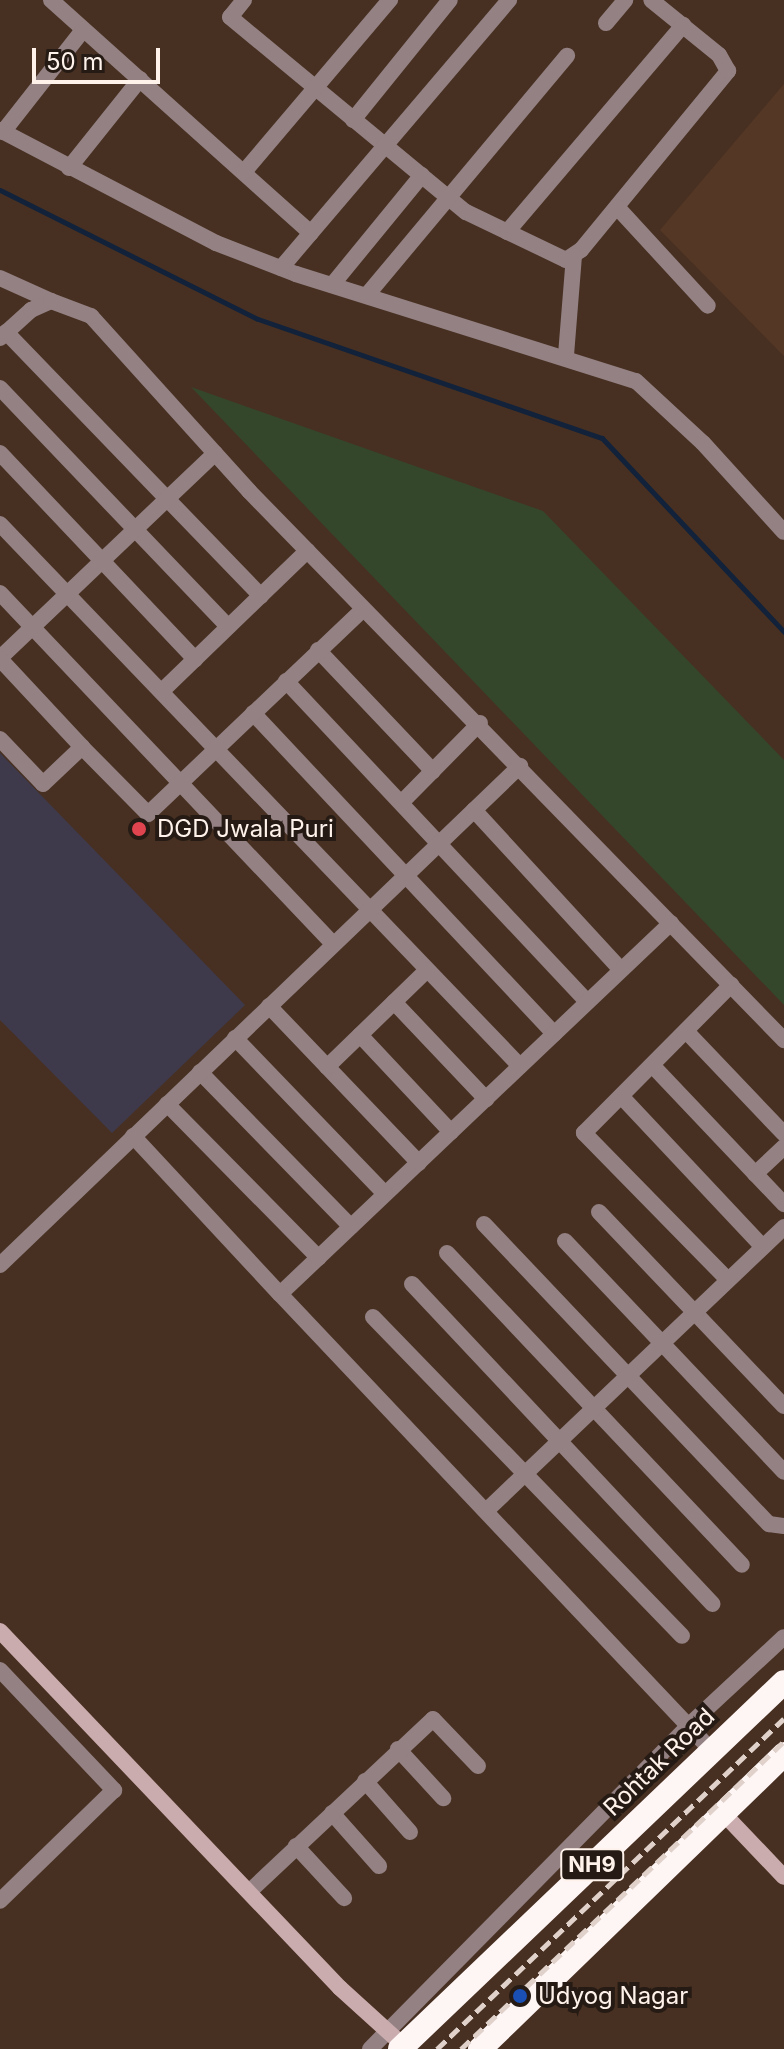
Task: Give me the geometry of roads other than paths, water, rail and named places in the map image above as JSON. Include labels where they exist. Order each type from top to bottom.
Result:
[{"type":"highway","name":"Rohtak Road","points":[[397,2042],[784,1682]]},
{"type":"highway","name":"NH9","points":[[480,2049],[784,1754]]},
{"type":"street","points":[[51,0],[311,233]]},
{"type":"street","points":[[244,0],[230,17],[448,197],[507,232],[566,260],[574,256],[617,207],[728,71],[719,55],[651,0]]},
{"type":"street","points":[[244,172],[390,0]]},
{"type":"street","points":[[353,120],[450,0]]},
{"type":"street","points":[[281,268],[509,0]]},
{"type":"street","points":[[606,23],[625,0]]},
{"type":"street","points":[[507,232],[683,25]]},
{"type":"street","points":[[83,30],[2,131],[216,243],[332,285],[566,355],[636,381],[654,395],[784,532]]},
{"type":"street","points":[[367,295],[567,56]]},
{"type":"street","points":[[69,168],[140,79]]},
{"type":"street","points":[[332,285],[422,175]]},
{"type":"street","points":[[617,207],[708,306]]},
{"type":"street","points":[[566,355],[574,256]]},
{"type":"street","points":[[0,278],[91,316],[307,551],[480,723],[784,1040]]},
{"type":"street","points":[[51,301],[31,310],[3,335],[169,498],[261,596]]},
{"type":"street","points":[[0,388],[228,627]]},
{"type":"street","points":[[0,453],[195,659]]},
{"type":"street","points":[[215,453],[0,658],[82,747],[148,814],[363,609]]},
{"type":"street","points":[[0,524],[218,747],[369,910],[520,1066]]},
{"type":"street","points":[[162,691],[307,551]]},
{"type":"street","points":[[0,593],[183,781],[333,944]]},
{"type":"street","points":[[318,650],[433,771]]},
{"type":"street","points":[[286,681],[587,1002]]},
{"type":"street","points":[[253,713],[554,1034]]},
{"type":"street","points":[[402,802],[480,723]]},
{"type":"street","points":[[0,739],[43,784],[82,747]]},
{"type":"street","points":[[0,1265],[520,766]]},
{"type":"street","points":[[474,810],[621,970]]},
{"type":"street","points":[[280,1294],[671,923]]},
{"type":"street","points":[[327,1067],[427,970]]},
{"type":"street","points":[[728,1280],[584,1133],[731,985]]},
{"type":"street","points":[[394,1002],[486,1099]]},
{"type":"street","points":[[269,1006],[419,1163]]},
{"type":"street","points":[[686,1031],[784,1134]]},
{"type":"street","points":[[360,1035],[451,1132]]},
{"type":"street","points":[[235,1038],[385,1194]]},
{"type":"street","points":[[652,1065],[784,1204]]},
{"type":"street","points":[[200,1072],[351,1227]]},
{"type":"street","points":[[621,1096],[763,1247]]},
{"type":"street","points":[[167,1104],[319,1258]]},
{"type":"street","points":[[133,1136],[712,1751]]},
{"type":"street","points":[[755,1174],[784,1147]]},
{"type":"street","points":[[599,1212],[784,1406]]},
{"type":"street","points":[[484,1224],[769,1524],[784,1526]]},
{"type":"street","points":[[486,1511],[784,1227]]},
{"type":"street","points":[[565,1241],[784,1472]]},
{"type":"street","points":[[447,1253],[742,1565]]},
{"type":"street","points":[[412,1284],[713,1604]]},
{"type":"street","points":[[373,1317],[682,1636]]},
{"type":"street","points":[[1,1634],[397,2042]]},
{"type":"street","points":[[370,2049],[397,2042],[687,1727],[784,1637]]},
{"type":"street","points":[[0,1670],[114,1790],[0,1901]]},
{"type":"street","points":[[250,1891],[433,1719],[478,1766]]},
{"type":"street","points":[[398,1749],[443,1798]]},
{"type":"street","points":[[365,1781],[410,1832]]},
{"type":"street","points":[[332,1813],[379,1866]]},
{"type":"street","points":[[723,1813],[784,1877]]},
{"type":"street","points":[[296,1846],[344,1898]]},
{"type":"waterway","points":[[0,190],[258,319],[602,438],[784,632]]},
{"type":"railway","points":[[437,2049],[784,1719]]},
{"type":"railway","points":[[461,2049],[784,1741]]},
{"type":"place","name":"DGD Jwala Puri","points":[[139,829]]},
{"type":"place","name":"Udyog Nagar","points":[[520,1996]]}]
